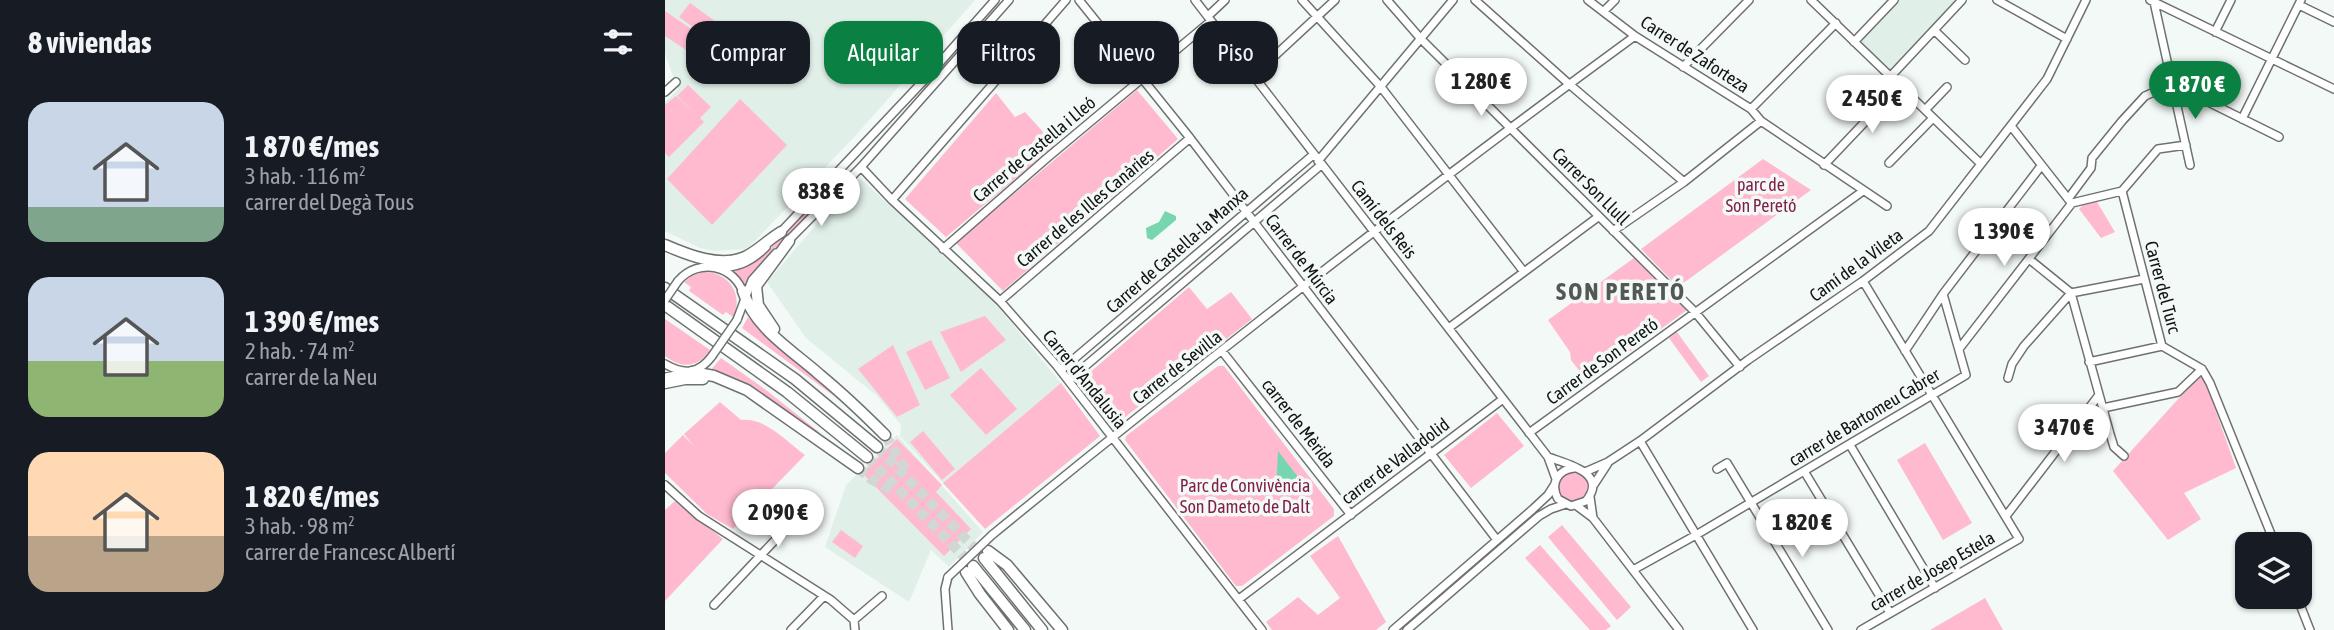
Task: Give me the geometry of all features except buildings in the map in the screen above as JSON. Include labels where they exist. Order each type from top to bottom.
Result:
[{"type":"highway","points":[[665,248],[706,259],[732,260],[749,255],[781,232]]},
{"type":"highway","points":[[789,241],[757,283],[757,300],[772,326],[814,369]]},
{"type":"highway","points":[[665,248],[711,266]]},
{"type":"highway","points":[[665,288],[795,379],[877,447]]},
{"type":"highway","points":[[744,297],[750,310],[763,325],[885,435]]},
{"type":"highway","points":[[665,303],[787,392],[867,457]]},
{"type":"highway","points":[[690,372],[714,376],[734,384],[769,404],[858,468]]},
{"type":"highway","points":[[665,380],[690,378],[723,383],[769,404]]},
{"type":"highway","points":[[1042,630],[986,554],[1007,565],[1062,630]]},
{"type":"highway","points":[[1008,630],[980,594],[969,569],[1025,630]]},
{"type":"street","points":[[665,303],[678,281],[691,269],[732,267],[748,262],[761,253],[928,76],[995,0]]},
{"type":"street","points":[[665,380],[702,367],[712,356],[737,320],[754,276],[861,167],[1009,0]]},
{"type":"street","points":[[892,200],[1066,0]]},
{"type":"street","name":"Carrer de Múrcia","points":[[1079,0],[1096,21]]},
{"type":"street","name":"Camí dels Reis","points":[[1195,0],[1212,21]]},
{"type":"street","name":"Carrer de Castella i Lleó","points":[[1179,45],[1210,18],[1225,0]]},
{"type":"street","points":[[1303,0],[1381,87],[1524,272]]},
{"type":"street","points":[[1278,53],[1335,0]]},
{"type":"street","name":"Carrer Son Llull","points":[[1387,0],[1421,38],[1695,313],[1740,367]]},
{"type":"street","points":[[1317,160],[1453,0]]},
{"type":"street","points":[[1475,0],[1684,182]]},
{"type":"street","name":"Carrer de Zaforteza","points":[[1588,0],[1635,36],[1751,109],[1761,121],[1887,206]]},
{"type":"street","points":[[1604,11],[1615,0]]},
{"type":"street","points":[[1683,67],[1749,0]]},
{"type":"street","points":[[1854,42],[1893,0]]},
{"type":"street","points":[[1890,78],[1962,0]]},
{"type":"street","points":[[1997,0],[2067,39]]},
{"type":"street","name":"Camí de la Vileta","points":[[1585,472],[1608,462],[1640,441],[1929,231],[2047,79],[2086,0]]},
{"type":"street","points":[[2215,32],[2231,0]]},
{"type":"street","points":[[1815,1],[1890,78],[1980,163]]},
{"type":"street","points":[[2153,1],[2334,89]]},
{"type":"street","points":[[2153,1],[2190,165]]},
{"type":"street","points":[[2242,119],[2300,3],[2334,22]]},
{"type":"street","points":[[1751,109],[1836,23]]},
{"type":"street","points":[[1934,30],[1965,60]]},
{"type":"street","name":"Carrer de Sevilla","points":[[948,630],[945,589],[948,577],[992,535],[1373,231],[1635,36]]},
{"type":"street","points":[[665,92],[676,82]]},
{"type":"street","name":"Carrer de Castella i Lleó","points":[[943,248],[1135,84]]},
{"type":"street","name":"Carrer de Múrcia","points":[[1147,84],[1497,540]]},
{"type":"street","name":"Camí dels Reis","points":[[1259,84],[1450,327],[1548,457],[1555,482]]},
{"type":"street","points":[[2172,84],[2279,137]]},
{"type":"street","points":[[1959,349],[2070,201],[2091,168],[2092,158],[2145,96],[2172,84]]},
{"type":"street","points":[[1824,164],[1899,86]]},
{"type":"street","points":[[1925,110],[1947,87]]},
{"type":"street","points":[[1889,163],[1933,118]]},
{"type":"street","points":[[1613,231],[1684,182],[1761,121]]},
{"type":"street","points":[[2011,126],[2070,201]]},
{"type":"street","name":"Carrer de les Illes Canàries","points":[[1000,301],[1191,138]]},
{"type":"street","points":[[2070,201],[2122,191],[2158,149],[2186,145]]},
{"type":"street","name":"Carrer de Castella-la Manxa","points":[[1061,370],[1246,212],[1317,160]]},
{"type":"street","name":"Carrer de Castella-la Manxa","points":[[1069,380],[1254,223],[1317,160]]},
{"type":"street","points":[[1905,351],[1943,294],[2041,166]]},
{"type":"street","name":"Carrer d'Andalusia","points":[[861,167],[892,200],[1000,301],[1061,370],[1262,630]]},
{"type":"street","name":"Carrer de Son Peretó","points":[[1529,433],[1863,191]]},
{"type":"street","name":"Carrer del Turc","points":[[2122,191],[2162,346],[2202,369]]},
{"type":"street","points":[[1450,327],[1598,216]]},
{"type":"street","points":[[2029,259],[2071,293],[2114,447],[2124,456]]},
{"type":"street","points":[[711,266],[734,278],[744,297]]},
{"type":"street","points":[[2008,378],[2011,364],[2024,346],[2071,293],[2144,279]]},
{"type":"street","points":[[1863,281],[2006,516],[2099,395]]},
{"type":"street","points":[[1943,294],[1959,349]]},
{"type":"street","points":[[2089,362],[2162,346]]},
{"type":"street","name":"carrer de Bartomeu Cabrer","points":[[1633,570],[1966,375],[1959,349]]},
{"type":"street","name":"carrer de Mèrida","points":[[1222,351],[1351,515]]},
{"type":"street","points":[[665,364],[690,372]]},
{"type":"street","points":[[2103,408],[2178,392],[2202,369],[2271,532]]},
{"type":"street","name":"carrer de Valladolid","points":[[1239,599],[1503,399]]},
{"type":"street","points":[[1640,441],[1753,630]]},
{"type":"street","points":[[1850,445],[1935,588]]},
{"type":"street","name":"Camí dels Reis","points":[[1548,457],[1574,468]]},
{"type":"street","name":"Camí de la Vileta","points":[[1593,486],[1608,462]]},
{"type":"street","points":[[1717,469],[1727,463],[1828,630]]},
{"type":"street","points":[[1393,630],[1548,495],[1563,470],[1574,468],[1589,476],[1593,486],[1590,497],[1593,518]]},
{"type":"street","points":[[1804,471],[1890,613]]},
{"type":"street","points":[[1555,482],[1556,495],[1566,505]]},
{"type":"street","points":[[665,485],[699,516],[846,611],[854,620],[855,630]]},
{"type":"street","points":[[1577,506],[1590,497]]},
{"type":"street","points":[[714,605],[810,503]]},
{"type":"street","points":[[1407,630],[1539,516],[1566,505],[1577,506],[1593,518],[1679,630]]},
{"type":"street","name":"carrer de Josep Estela","points":[[1861,630],[2019,539],[2006,516]]},
{"type":"street","points":[[791,630],[824,596]]},
{"type":"street","points":[[854,620],[882,596]]},
{"type":"street","points":[[2302,609],[2311,630]]},
{"type":"shaded area","points":[[665,0],[975,0],[943,36],[943,21],[824,21],[824,84],[901,84],[857,134],[745,249],[714,251],[700,248],[665,231],[665,102],[678,90],[665,53]]},
{"type":"shaded area","points":[[1899,0],[1953,0],[1956,3],[1891,71],[1888,71],[1860,44],[1860,40]]},
{"type":"shaded area","points":[[861,179],[995,303],[1061,383],[943,483],[900,436],[901,425],[877,396],[806,338],[767,282],[835,203]]},
{"type":"shaded area","points":[[1165,211],[1176,216],[1176,220],[1152,240],[1147,238],[1146,228],[1159,222]]},
{"type":"shaded area","points":[[897,435],[983,532],[949,567],[931,550],[909,602],[825,547],[846,485]]},
{"type":"shaded area","points":[[1278,451],[1308,490],[1276,489]]},
{"type":"green space","points":[[690,3],[715,21],[686,22],[679,17]]},
{"type":"green space","points":[[665,11],[686,25],[686,50],[665,36]]},
{"type":"green space","points":[[688,85],[711,107],[700,118],[704,122],[669,157],[665,153],[665,105],[676,96],[695,114],[677,96]]},
{"type":"green space","points":[[1137,90],[1178,139],[1003,291],[956,243]]},
{"type":"green space","points":[[996,93],[1015,117],[1025,112],[1055,145],[946,237],[905,199]]},
{"type":"green space","points":[[740,99],[787,145],[712,225],[667,179]]},
{"type":"green space","name":"parc de Son Peretó","points":[[1763,159],[1811,190],[1678,287],[1641,249]]},
{"type":"green space","points":[[841,177],[807,218],[752,273],[745,286],[731,271],[749,266],[762,257]]},
{"type":"green space","points":[[2097,202],[2115,232],[2101,238],[2079,209],[2083,205]]},
{"type":"green space","points":[[1634,258],[1687,310],[1588,382],[1571,360],[1570,352],[1548,320]]},
{"type":"green space","points":[[704,272],[721,276],[732,286],[737,301],[733,317],[726,312],[723,315],[689,291],[691,287],[684,282],[693,275]]},
{"type":"green space","points":[[1189,287],[1207,309],[1231,292],[1252,319],[1116,424],[1080,381]]},
{"type":"green space","points":[[985,316],[1006,340],[961,372],[940,332]]},
{"type":"green space","points":[[748,317],[768,337],[853,410],[742,328]]},
{"type":"green space","points":[[665,319],[710,350],[700,360],[689,365],[665,356]]},
{"type":"green space","points":[[1677,332],[1709,376],[1701,382],[1669,338]]},
{"type":"green space","points":[[931,340],[950,378],[925,390],[906,352]]},
{"type":"green space","points":[[893,345],[920,405],[897,417],[858,369]]},
{"type":"green space","points":[[721,358],[766,390],[819,432],[818,434],[709,372]]},
{"type":"green space","name":"Parc de Convivència Son Dameto de Dalt","points":[[1218,366],[1224,366],[1334,509],[1334,516],[1242,586],[1236,586],[1125,440],[1126,436]]},
{"type":"green space","points":[[981,368],[1017,409],[986,435],[950,395]]},
{"type":"green space","points":[[2199,376],[2204,378],[2236,468],[2184,493],[2201,519],[2168,540],[2113,471]]},
{"type":"green space","points":[[1061,383],[1100,436],[985,529],[943,483]]},
{"type":"green space","points":[[720,402],[741,420],[767,426],[805,455],[733,529],[707,514],[665,473],[665,453],[683,435],[694,446],[684,434]]},
{"type":"green space","points":[[1497,413],[1524,446],[1471,488],[1444,455]]},
{"type":"green space","points":[[923,431],[955,469],[942,480],[910,442]]},
{"type":"green space","points":[[897,439],[942,485],[936,492],[971,529],[944,556],[862,473]]},
{"type":"green space","points":[[1925,443],[1972,523],[1943,540],[1897,460]]},
{"type":"green space","points":[[1574,472],[1585,476],[1589,487],[1585,498],[1574,502],[1563,498],[1559,487],[1563,476]]},
{"type":"green space","points":[[675,501],[723,539],[665,601],[665,510]]},
{"type":"green space","points":[[1562,525],[1631,607],[1617,620],[1548,537]]},
{"type":"green space","points":[[841,530],[863,546],[855,558],[832,542]]},
{"type":"green space","points":[[1338,536],[1386,622],[1376,630],[1272,630],[1266,622],[1298,597],[1318,615],[1340,598],[1310,556]]},
{"type":"green space","points":[[1540,545],[1611,626],[1606,630],[1590,630],[1525,558]]},
{"type":"green space","points":[[1985,598],[2003,630],[1930,630]]},
{"type":"tunnel","points":[[885,435],[908,474]]},
{"type":"tunnel","points":[[877,447],[984,558]]},
{"type":"tunnel","points":[[867,457],[973,566]]},
{"type":"tunnel","points":[[858,468],[871,479],[895,492]]},
{"type":"district","name":"SON PERETÓ","points":[[1621,291]]}]
